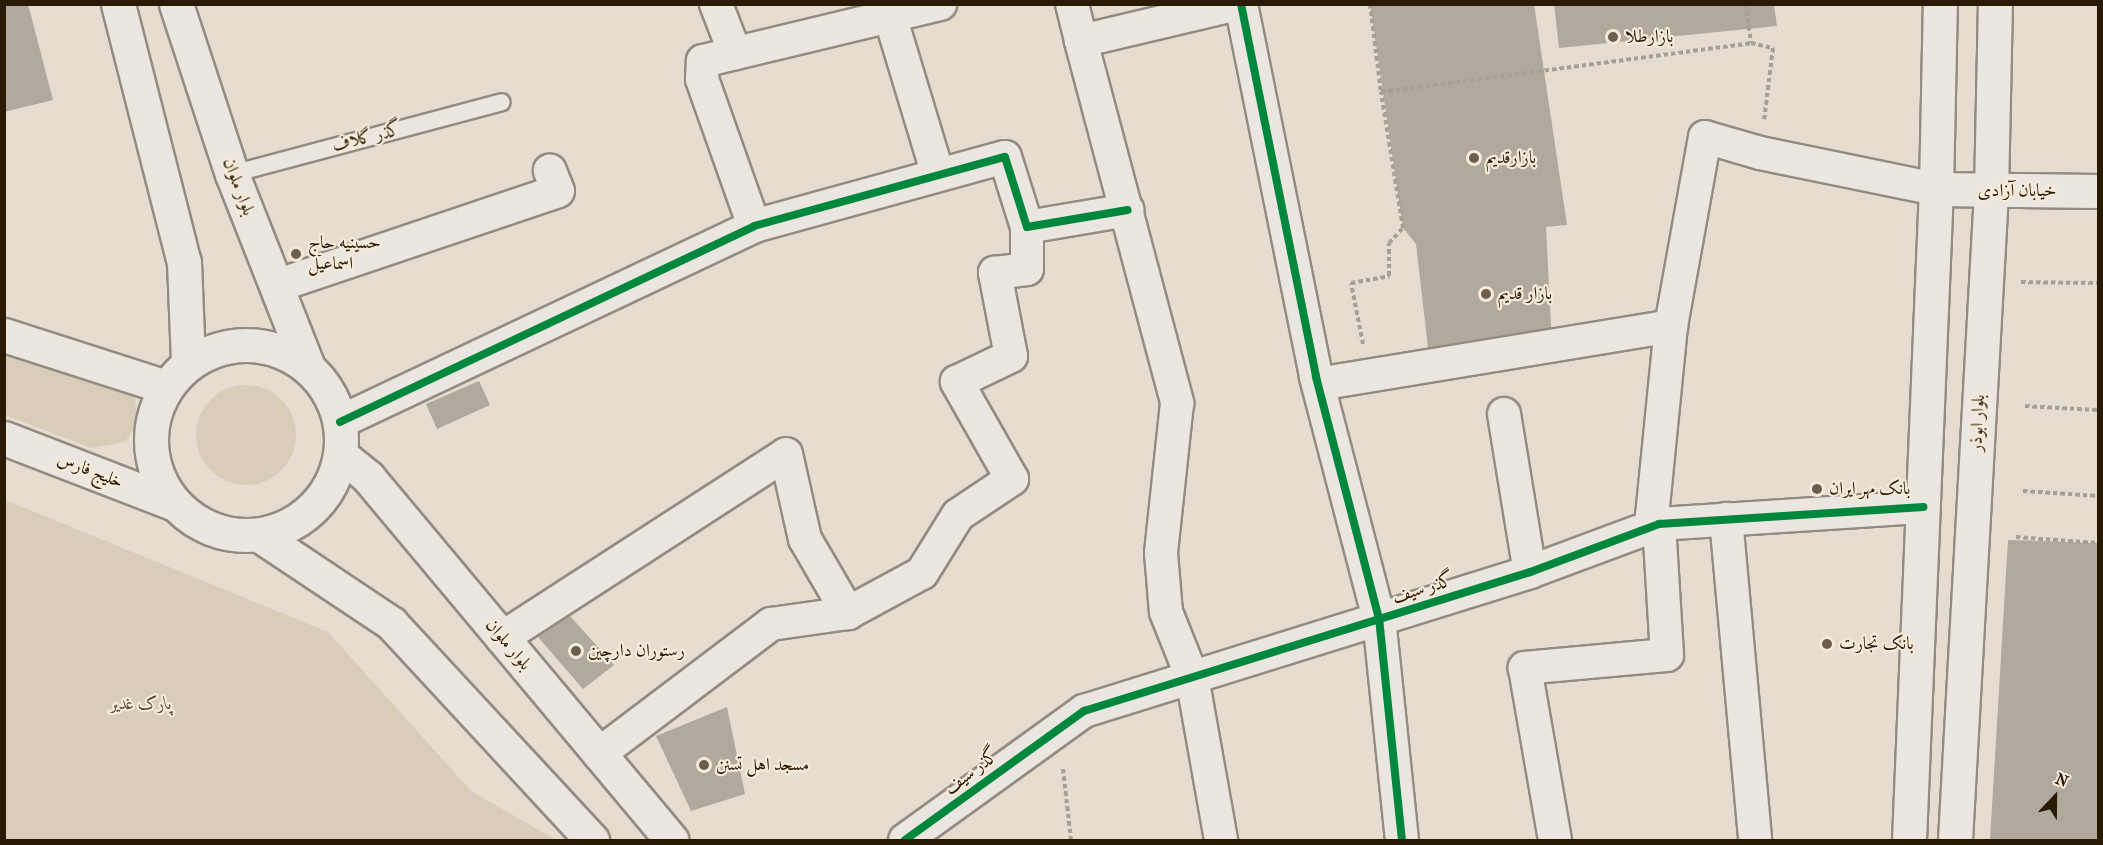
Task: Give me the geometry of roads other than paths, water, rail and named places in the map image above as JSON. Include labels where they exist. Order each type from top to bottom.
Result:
[{"type":"main road","points":[[118,4],[184,262],[188,363]]},
{"type":"main road","name":"بلوار ملوان","points":[[176,4],[232,174],[279,285],[308,367]]},
{"type":"main road","points":[[1909,840],[1936,189],[1940,4]]},
{"type":"main road","name":"بلوار ابوذر","points":[[1954,840],[1990,192],[1995,4]]},
{"type":"main road","name":"خیابان آزادی","points":[[1936,189],[1990,192],[2098,191]]},
{"type":"main road","points":[[4,335],[166,387]]},
{"type":"main road","points":[[228,346],[271,347],[308,367],[329,392],[340,422],[341,455],[332,484],[313,509],[288,526],[259,535],[228,534],[199,523],[175,504],[157,477],[150,447],[152,415],[166,387],[188,363],[228,346]]},
{"type":"main road","name":"خلیج فارس","points":[[4,438],[175,504]]},
{"type":"main road","name":"بلوار ملوان","points":[[341,455],[368,477],[671,840]]},
{"type":"main road","points":[[259,535],[391,624],[592,840]]},
{"type":"street","points":[[716,4],[735,53]]},
{"type":"street","points":[[754,226],[702,79],[703,61],[735,53],[848,15],[890,16],[940,4]]},
{"type":"street","points":[[1072,4],[1177,402],[1161,553],[1166,612],[1192,677],[1221,840]]},
{"type":"street","points":[[1081,41],[1240,4],[1318,384],[1379,618],[1402,840]]},
{"type":"street","points":[[890,16],[938,175]]},
{"type":"street","points":[[1555,840],[1525,668],[1667,655],[1659,524],[1652,515],[1671,326],[1705,137],[1760,153],[1936,189]]},
{"type":"street","points":[[340,422],[754,226],[1005,157],[1027,227],[1027,269],[995,273],[1011,356],[957,382],[1012,479],[958,515],[922,573],[848,613],[771,624],[599,754]]},
{"type":"street","points":[[279,285],[558,191],[550,171]]},
{"type":"street","points":[[1027,227],[1128,210]]},
{"type":"street","points":[[1318,384],[1671,326]]},
{"type":"street","points":[[1504,414],[1530,572]]},
{"type":"street","points":[[502,638],[786,454],[805,539],[848,613]]},
{"type":"street","name":"گذر سیف","points":[[905,840],[1058,727],[1084,711],[1530,572],[1659,524],[1923,507]]},
{"type":"street","points":[[1726,519],[1755,840]]},
{"type":"lane","name":"گذر گلاف","points":[[232,174],[502,102]]},
{"type":"place","name":"بازارطلا","points":[[1613,37]]},
{"type":"place","name":"بازارقدیم","points":[[1474,158]]},
{"type":"place","name":"حسینیه حاج اسماعیل","points":[[296,254]]},
{"type":"place","name":"بازار قدیم","points":[[1486,294]]},
{"type":"place","name":"بانک مهر ایران","points":[[1817,489]]},
{"type":"place","name":"بانک تجارت","points":[[1827,644]]},
{"type":"place","name":"رستوران دارچین","points":[[576,651]]},
{"type":"place","name":"مسجد اهل تسنن","points":[[704,765]]},
{"type":"park label","name":"پارک غدیر","points":[[141,704]]}]
